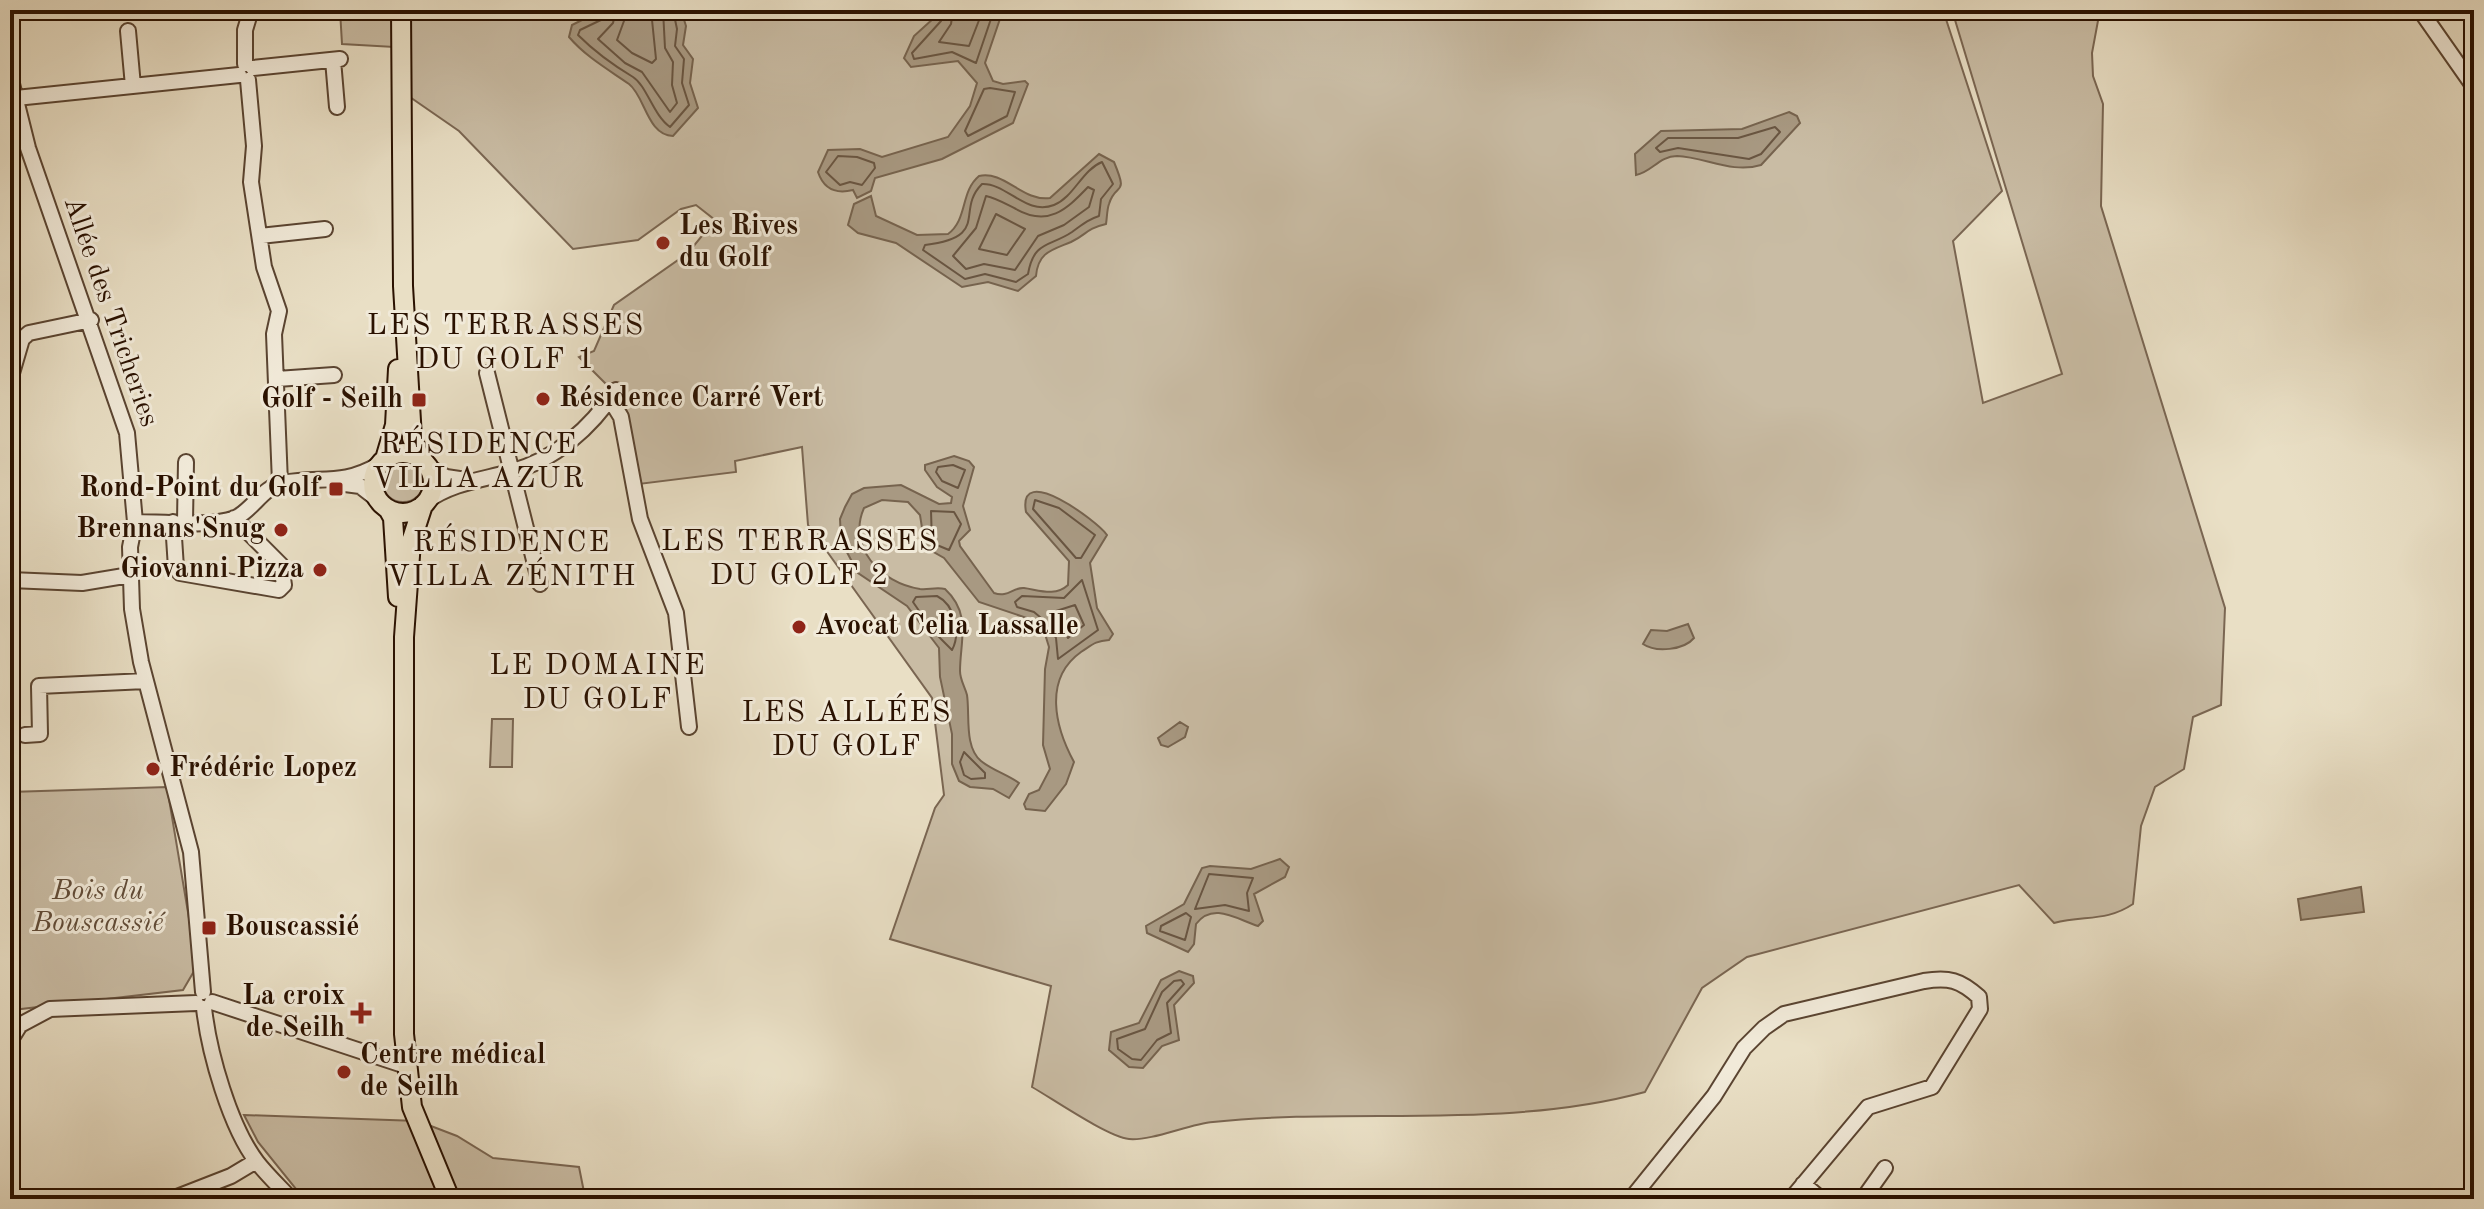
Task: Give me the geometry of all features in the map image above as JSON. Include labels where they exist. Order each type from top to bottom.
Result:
[{"type":"main road","points":[[401,10],[403,286],[412,438],[433,488],[411,542],[404,637],[406,1066],[418,1126],[450,1199]]},
{"type":"main road","points":[[403,286],[395,425],[373,479],[383,504],[393,518],[404,637]]},
{"type":"main road","points":[[382,462],[406,453],[424,462]]},
{"type":"main road","points":[[383,504],[410,512],[425,503]]},
{"type":"street","points":[[251,10],[245,30],[254,146],[251,182],[266,274],[279,311],[274,334],[280,483]]},
{"type":"street","points":[[2420,10],[2474,87]]},
{"type":"street","points":[[128,31],[133,86]]},
{"type":"street","points":[[16,98],[337,60],[337,107]]},
{"type":"street","name":"Allée des Tricheries","points":[[10,76],[16,98],[17,133],[91,320],[127,433],[135,522],[130,547],[132,609],[146,681],[191,852],[210,1042],[241,1136],[256,1161],[291,1199]]},
{"type":"street","points":[[260,236],[325,229]]},
{"type":"street","points":[[10,380],[22,339],[29,333],[91,320]]},
{"type":"street","points":[[487,373],[540,584]]},
{"type":"street","points":[[277,379],[334,375]]},
{"type":"street","points":[[425,503],[448,487],[514,471],[566,447],[613,395],[621,417],[640,519],[676,613],[689,727]]},
{"type":"street","points":[[186,462],[176,568],[180,573],[279,590],[284,585],[281,565],[234,518]]},
{"type":"street","points":[[135,522],[234,518],[280,483],[360,477],[382,462]]},
{"type":"street","points":[[424,462],[446,477],[474,481]]},
{"type":"street","points":[[337,481],[360,486],[383,504]]},
{"type":"street","points":[[10,580],[82,583],[130,575]]},
{"type":"street","points":[[25,735],[40,734],[39,686],[146,681]]},
{"type":"street","points":[[1631,1199],[1714,1096],[1744,1048],[1784,1014],[1924,981],[1943,978],[1962,981],[1979,997],[1980,1009],[1932,1087],[1868,1107],[1791,1199]]},
{"type":"street","points":[[10,1041],[20,1025],[50,1009],[204,1001],[406,1066]]},
{"type":"street","points":[[172,1199],[237,1173],[256,1161]]},
{"type":"street","points":[[1863,1199],[1885,1168]]},
{"type":"street","points":[[1803,1184],[1821,1199]]},
{"type":"green space","points":[[340,10],[394,10],[394,47],[342,44]]},
{"type":"green space","points":[[407,10],[1943,10],[2002,191],[1953,241],[1983,403],[2062,374],[1952,10],[2100,10],[2092,53],[2093,76],[2103,104],[2101,206],[2225,608],[2221,705],[2193,717],[2184,769],[2155,787],[2141,826],[2133,904],[2104,916],[2054,923],[2019,885],[1747,957],[1702,988],[1645,1092],[1592,1104],[1484,1114],[1321,1116],[1213,1122],[1138,1139],[1120,1137],[1095,1125],[1032,1087],[1051,986],[890,939],[935,808],[944,795],[932,698],[808,525],[802,447],[735,461],[736,472],[639,484],[625,403],[579,357],[594,351],[614,305],[688,253],[715,220],[696,205],[681,209],[638,240],[573,249],[459,131],[407,95]]},
{"type":"green space","points":[[403,460],[418,466],[424,481],[418,496],[403,502],[388,496],[382,481],[388,466]]},
{"type":"green space","points":[[492,719],[513,719],[512,767],[490,767]]},
{"type":"green space","name":"Bois du Bouscassié","points":[[167,787],[197,966],[183,990],[13,1010],[10,1018],[10,792]]},
{"type":"green space","points":[[244,1115],[418,1121],[457,1136],[493,1158],[579,1167],[585,1197],[304,1199],[258,1142]]},
{"type":"water","points":[[602,10],[681,10],[686,26],[683,45],[693,59],[690,83],[698,108],[673,136],[657,129],[629,84],[590,57],[569,37],[572,25]]},
{"type":"water","points":[[935,10],[1003,10],[985,63],[993,81],[1003,84],[1025,81],[1028,84],[1013,123],[942,159],[875,178],[871,191],[857,198],[853,190],[832,189],[818,172],[828,150],[860,149],[882,157],[948,137],[970,106],[977,83],[958,61],[911,67],[904,58],[914,36],[935,17]]},
{"type":"water","points":[[1789,112],[1797,116],[1800,123],[1761,165],[1740,168],[1677,156],[1636,175],[1635,154],[1661,131],[1742,129]]},
{"type":"water","points":[[1099,154],[1114,162],[1121,181],[1109,204],[1106,224],[1047,253],[1037,268],[1036,276],[1018,291],[988,282],[962,287],[896,243],[858,233],[848,225],[854,204],[871,196],[876,216],[917,235],[948,234],[959,221],[969,190],[979,176],[997,177],[1031,195],[1050,198]]},
{"type":"water","points":[[954,456],[969,461],[974,467],[963,506],[970,530],[959,541],[960,546],[994,593],[1003,594],[1024,588],[1052,592],[1068,585],[1069,561],[1026,512],[1026,498],[1033,492],[1045,493],[1075,508],[1107,535],[1090,563],[1097,608],[1113,634],[1109,640],[1097,642],[1081,652],[1061,676],[1057,689],[1058,719],[1074,762],[1066,784],[1045,811],[1026,809],[1024,804],[1029,794],[1039,790],[1050,769],[1043,745],[1045,669],[1049,647],[1045,634],[1030,619],[979,602],[944,558],[925,547],[920,515],[908,502],[882,500],[864,508],[860,536],[864,549],[880,571],[905,585],[920,589],[945,589],[959,608],[963,628],[960,674],[967,695],[972,748],[981,761],[1019,783],[1009,798],[993,789],[970,787],[959,781],[952,764],[952,734],[940,677],[939,648],[907,606],[858,573],[841,541],[840,519],[845,507],[852,494],[864,488],[901,485],[939,504],[951,503],[952,497],[937,487],[925,465]]},
{"type":"water","points":[[1688,624],[1694,638],[1684,645],[1662,649],[1643,644],[1651,630],[1667,631]]},
{"type":"water","points":[[1180,722],[1188,727],[1185,737],[1168,747],[1161,745],[1158,738]]},
{"type":"water","points":[[1280,859],[1289,867],[1285,877],[1254,894],[1263,921],[1258,926],[1226,914],[1210,914],[1196,924],[1194,944],[1188,952],[1147,933],[1146,926],[1184,904],[1202,868],[1251,869]]},
{"type":"water","points":[[2361,887],[2364,912],[2301,920],[2298,899]]},
{"type":"water","points":[[1179,971],[1193,976],[1194,983],[1174,1005],[1179,1040],[1162,1046],[1143,1068],[1129,1067],[1109,1050],[1111,1032],[1139,1023],[1161,980]]},
{"type":"place","name":"Les Rives du Golf","points":[[663,243]]},
{"type":"place","name":"Résidence Carré Vert","points":[[543,399]]},
{"type":"place","name":"Golf - Seilh","points":[[419,400]]},
{"type":"place","name":"Rond-Point du Golf","points":[[336,489]]},
{"type":"place","name":"Brennans'Snug","points":[[281,530]]},
{"type":"place","name":"Giovanni Pizza","points":[[320,570]]},
{"type":"place","name":"Avocat Celia Lassalle","points":[[799,627]]},
{"type":"place","name":"Frédéric Lopez","points":[[153,769]]},
{"type":"place","name":"Bouscassié","points":[[209,928]]},
{"type":"place","name":"La croix de Seilh","points":[[361,1013]]},
{"type":"place","name":"Centre médical de Seilh","points":[[344,1072]]},
{"type":"district","name":"LES TERRASSES DU GOLF 1","points":[[506,343]]},
{"type":"district","name":"RÉSIDENCE VILLA AZUR","points":[[479,462]]},
{"type":"district","name":"LES TERRASSES DU GOLF 2","points":[[800,559]]},
{"type":"district","name":"RÉSIDENCE VILLA ZÉNITH","points":[[512,560]]},
{"type":"district","name":"LE DOMAINE DU GOLF","points":[[598,683]]},
{"type":"district","name":"LES ALLÉES DU GOLF","points":[[847,730]]}]
